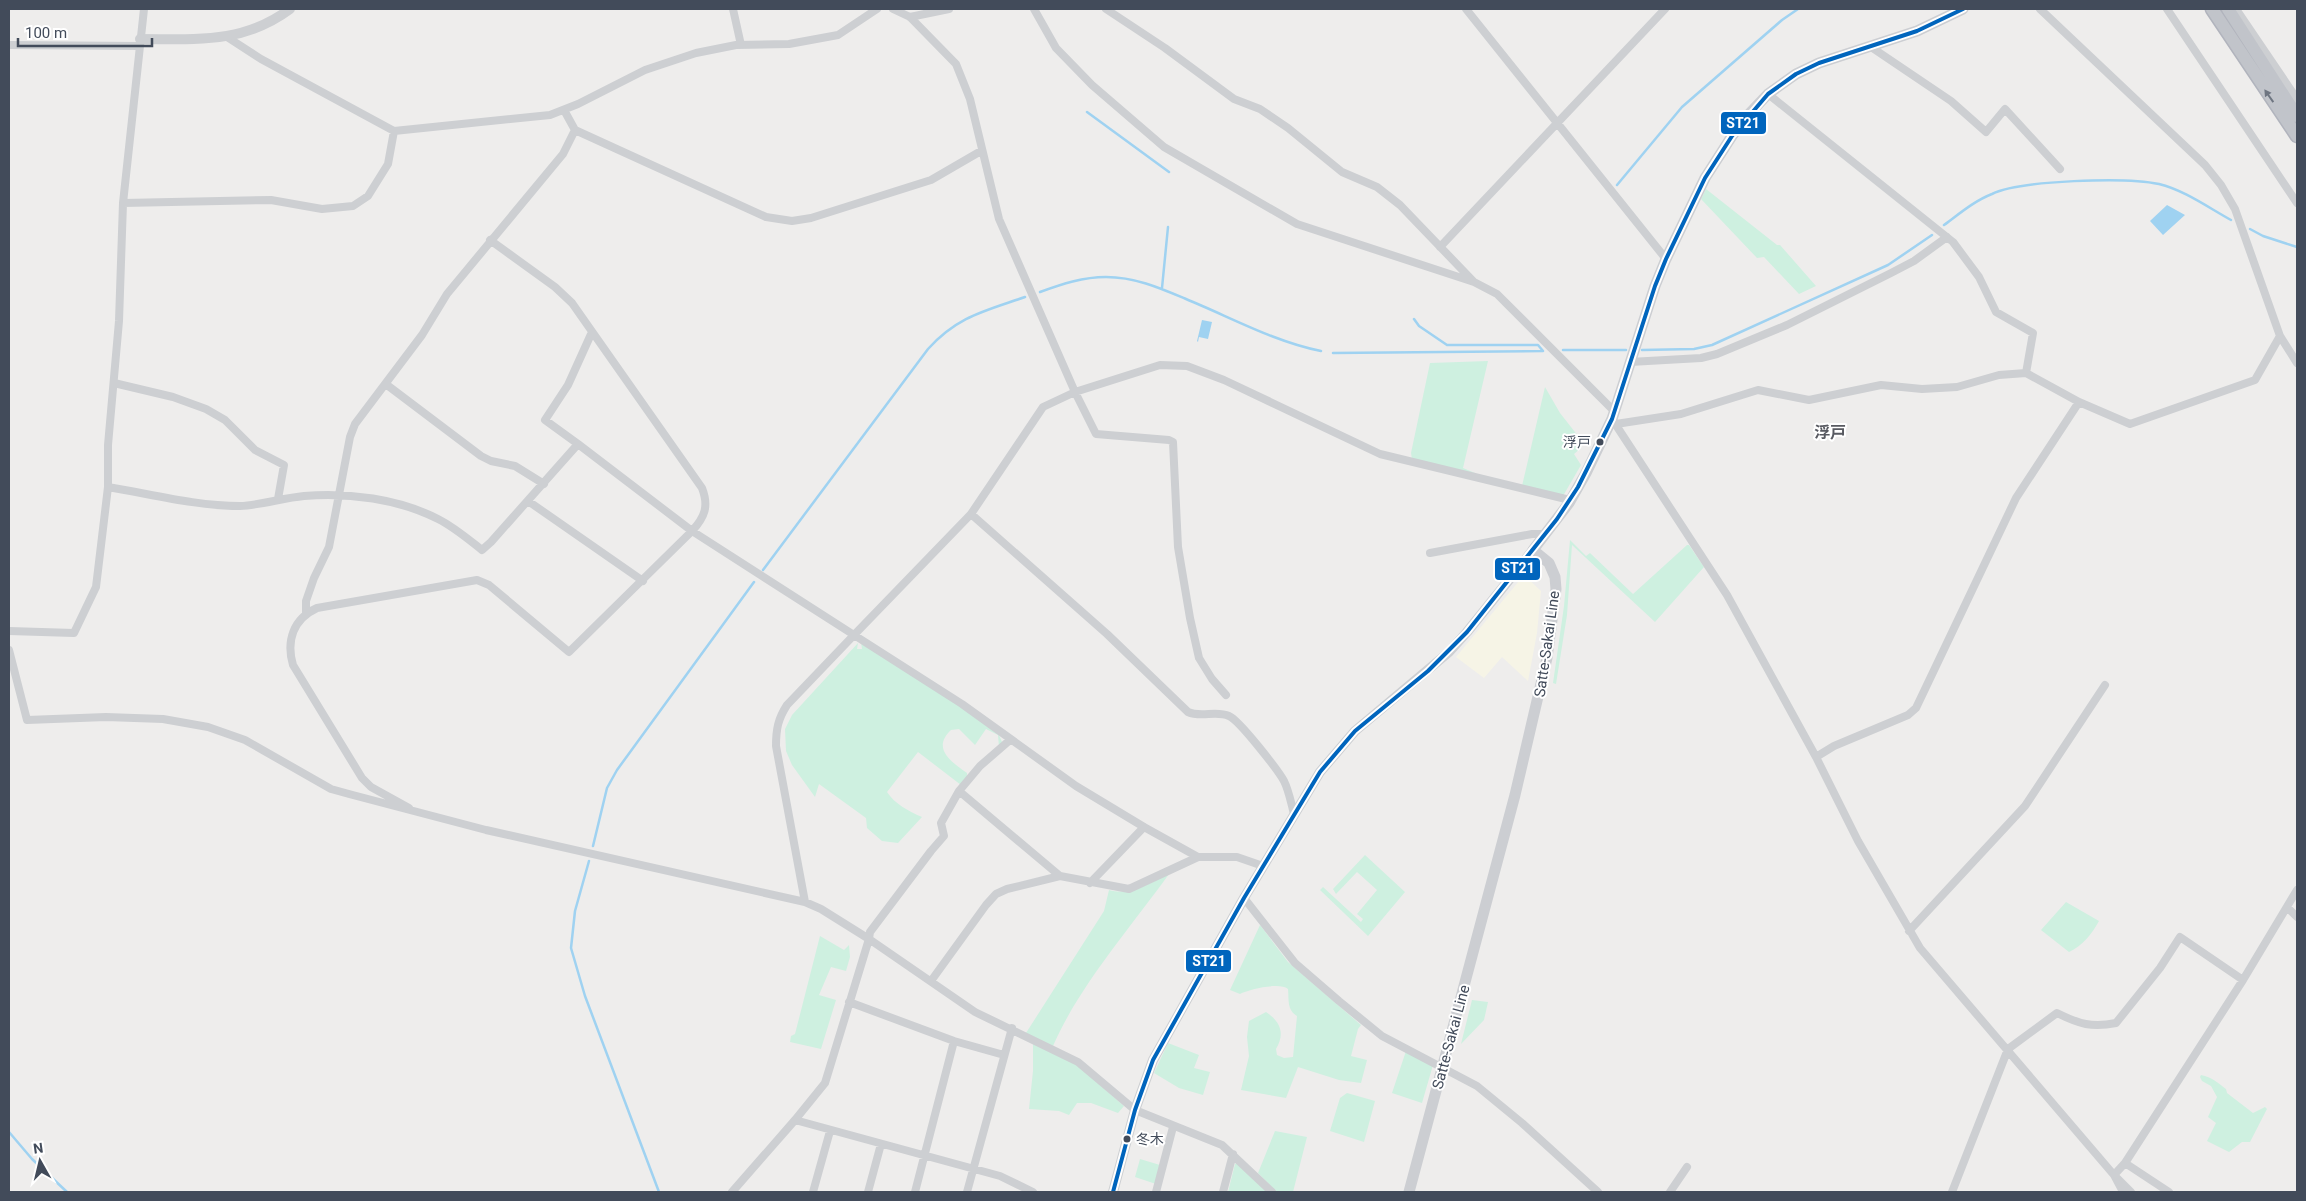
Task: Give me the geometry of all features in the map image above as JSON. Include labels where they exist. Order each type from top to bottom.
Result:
[{"type":"highway","points":[[2212,9],[2297,136]]},
{"type":"highway","points":[[2228,9],[2297,116]]},
{"type":"main road","points":[[1533,550],[1570,500],[1614,418],[1630,362],[1666,259],[1705,178],[1732,136],[1768,94],[1796,74],[1819,63],[1918,31],[1963,9]]},
{"type":"main road","name":"Satte-Sakai Line","points":[[1409,1192],[1515,795],[1548,658],[1556,589],[1555,577],[1549,564],[1533,550]]},
{"type":"street","points":[[9,631],[74,633],[96,587],[108,487],[108,445],[119,321],[123,203],[144,9]]},
{"type":"street","points":[[9,45],[140,42],[227,37],[252,31],[290,9]]},
{"type":"street","points":[[732,9],[741,45]]},
{"type":"street","points":[[227,37],[261,59],[394,131],[550,115],[645,70],[696,53],[741,45],[789,44],[838,35],[877,9]]},
{"type":"street","points":[[893,9],[910,17],[956,64],[970,99],[981,151],[999,219],[1075,392],[1096,434],[1169,440],[1173,442],[1178,547],[1190,618],[1199,658],[1226,696]]},
{"type":"street","points":[[910,17],[949,9]]},
{"type":"street","points":[[1034,9],[1056,48],[1092,85],[1164,147],[1297,224],[1474,282],[1497,294],[1614,418],[1727,595],[1816,757],[1858,841],[1909,932],[1920,948],[2114,1175],[2131,1192]]},
{"type":"street","points":[[1106,9],[1165,48],[1234,99],[1260,109],[1288,128],[1342,172],[1377,187],[1400,205],[1474,282]]},
{"type":"street","points":[[1466,9],[1666,259]]},
{"type":"street","points":[[1440,247],[1665,9]]},
{"type":"street","points":[[2040,9],[2205,165],[2221,185],[2235,209],[2280,336],[2297,363]]},
{"type":"street","points":[[2167,9],[2297,203]]},
{"type":"street","points":[[2236,9],[2297,99]]},
{"type":"street","points":[[1871,47],[1951,101],[1986,132],[2005,110],[2060,169]]},
{"type":"street","points":[[1768,94],[1952,242],[1979,277],[1996,312],[2034,333],[2026,373]]},
{"type":"street","points":[[564,110],[576,130],[766,217],[792,221],[811,218],[931,180],[981,151]]},
{"type":"street","points":[[306,613],[306,601],[314,578],[329,547],[350,437],[355,424],[422,335],[447,294],[563,154],[576,130]]},
{"type":"street","points":[[123,203],[270,200],[322,208],[354,206],[368,196],[388,164],[394,131]]},
{"type":"street","points":[[1630,362],[1715,355],[1787,325],[1891,273],[1914,261],[1947,237]]},
{"type":"street","points":[[419,814],[366,783],[293,665],[290,656],[291,638],[299,621],[306,613],[317,608],[476,580],[484,581],[570,652],[692,531],[701,521],[706,510],[702,488],[572,303],[555,287],[490,240]]},
{"type":"street","points":[[592,332],[568,385],[545,420],[692,531],[962,704],[1076,786],[1198,857]]},
{"type":"street","points":[[1614,418],[1681,414],[1758,390],[1809,400],[1881,386],[1922,389],[1958,387],[1999,375],[2026,373],[2079,402],[2130,424],[2255,380],[2280,336]]},
{"type":"street","points":[[805,902],[776,746],[776,730],[779,718],[787,705],[971,514],[1043,407],[1075,392],[1152,367],[1175,364],[1187,366],[1224,380],[1380,454],[1570,500]]},
{"type":"street","points":[[114,383],[173,397],[206,409],[225,420],[255,450],[284,465],[278,499]]},
{"type":"street","points":[[386,385],[481,456],[491,461],[515,466],[544,484]]},
{"type":"street","points":[[1816,757],[1834,746],[1908,715],[1916,708],[2016,498],[2079,402]]},
{"type":"street","points":[[108,487],[210,505],[242,506],[278,499],[339,495],[412,508],[439,519],[482,550],[544,484],[578,444]]},
{"type":"street","points":[[528,501],[643,581]]},
{"type":"street","points":[[971,514],[1107,634],[1188,712],[1194,715],[1222,714],[1235,720],[1278,772],[1284,782],[1294,814]]},
{"type":"street","points":[[1430,553],[1532,534],[1546,534]]},
{"type":"street","points":[[1113,1192],[1135,1110],[1153,1060],[1244,898],[1320,772],[1373,714],[1449,652],[1468,632],[1533,550]]},
{"type":"street","points":[[9,650],[26,720],[106,717],[163,718],[208,727],[245,740],[331,789],[419,814],[805,902],[822,909],[932,981],[975,1012],[1012,1028],[1078,1062],[1135,1110],[1173,1127],[1210,1139],[1233,1154],[1272,1192]]},
{"type":"street","points":[[1909,932],[2025,806],[2105,685]]},
{"type":"street","points":[[732,1192],[795,1120],[825,1082],[870,932],[905,884],[944,836],[941,822],[959,791],[980,766],[1010,740]]},
{"type":"street","points":[[959,791],[1060,876]]},
{"type":"street","points":[[1090,882],[1144,827]]},
{"type":"street","points":[[932,981],[959,939],[986,905],[996,894],[1007,889],[1060,876],[1129,889],[1198,857],[1237,857],[1263,866]]},
{"type":"street","points":[[2114,1175],[2125,1163],[2243,980],[2297,890]]},
{"type":"street","points":[[1244,898],[1295,962],[1339,1001],[1382,1036],[1477,1086],[1598,1192]]},
{"type":"street","points":[[2287,907],[2297,917]]},
{"type":"street","points":[[1952,1192],[2008,1049],[2058,1013],[2078,1024],[2102,1026],[2116,1024],[2160,968],[2180,937],[2243,980]]},
{"type":"street","points":[[850,1002],[954,1041],[1004,1055]]},
{"type":"street","points":[[967,1192],[1012,1028]]},
{"type":"street","points":[[915,1192],[954,1041]]},
{"type":"street","points":[[795,1120],[974,1169],[1033,1192]]},
{"type":"street","points":[[1156,1192],[1173,1127]]},
{"type":"street","points":[[813,1192],[830,1131]]},
{"type":"street","points":[[868,1192],[881,1144]]},
{"type":"street","points":[[1223,1192],[1233,1154]]},
{"type":"street","points":[[2125,1163],[2169,1192]]},
{"type":"street","points":[[1670,1192],[1687,1167]]},
{"type":"street","points":[[2114,1175],[2123,1192]]},
{"type":"street","points":[[1011,1192],[1013,1183]]},
{"type":"shaded area","points":[[1524,575],[1541,591],[1537,633],[1528,681],[1502,657],[1484,678],[1456,657]]},
{"type":"green space","points":[[1706,189],[1777,245],[1780,245],[1816,286],[1799,294],[1764,257],[1757,258],[1701,199]]},
{"type":"green space","points":[[1488,361],[1463,468],[1476,475],[1412,459],[1411,453],[1430,363]]},
{"type":"green space","points":[[1545,387],[1560,413],[1582,441],[1581,448],[1574,454],[1581,465],[1563,496],[1522,486]]},
{"type":"green space","points":[[1570,540],[1586,556],[1590,553],[1633,594],[1687,545],[1689,545],[1704,567],[1655,622],[1572,545],[1567,615],[1556,684],[1553,683],[1564,606]]},
{"type":"green space","points":[[861,642],[961,705],[999,735],[1002,742],[999,747],[998,735],[986,729],[975,745],[959,729],[951,730],[945,737],[943,749],[950,760],[967,773],[967,777],[961,785],[918,752],[887,792],[902,807],[922,817],[898,843],[882,841],[867,828],[866,818],[819,784],[815,797],[792,765],[786,751],[785,729],[792,715],[858,643],[857,649],[862,649]]},
{"type":"green space","points":[[1365,855],[1405,892],[1368,936],[1320,890],[1323,887],[1361,922],[1363,919],[1357,914],[1377,890],[1357,872],[1336,894],[1333,889]]},
{"type":"green space","points":[[1169,874],[1091,979],[1053,1046],[1026,1033],[1104,911],[1109,890],[1133,890]]},
{"type":"green space","points":[[2066,902],[2099,921],[2086,939],[2069,952],[2041,930]]},
{"type":"green space","points":[[1260,925],[1288,962],[1361,1025],[1358,1029],[1351,1056],[1367,1060],[1361,1083],[1339,1080],[1298,1067],[1286,1098],[1241,1090],[1249,1056],[1247,1037],[1249,1021],[1266,1012],[1271,1016],[1278,1024],[1281,1033],[1276,1049],[1277,1055],[1284,1058],[1293,1057],[1297,1016],[1290,1008],[1288,989],[1272,986],[1257,988],[1240,994],[1230,990]]},
{"type":"green space","points":[[820,936],[844,950],[849,945],[850,957],[846,971],[831,967],[819,995],[836,1000],[821,1049],[790,1042],[791,1036],[795,1034]]},
{"type":"green space","points":[[1472,1000],[1488,1002],[1484,1020],[1461,1044]]},
{"type":"green space","points":[[1168,1043],[1199,1055],[1194,1068],[1210,1072],[1203,1095],[1179,1088],[1154,1073]]},
{"type":"green space","points":[[1033,1044],[1076,1064],[1124,1106],[1118,1113],[1091,1103],[1077,1103],[1069,1115],[1059,1111],[1029,1109],[1033,1071]]},
{"type":"green space","points":[[1406,1051],[1433,1065],[1422,1103],[1392,1093]]},
{"type":"green space","points":[[2201,1075],[2217,1082],[2226,1089],[2227,1093],[2253,1113],[2265,1107],[2267,1109],[2250,1142],[2242,1142],[2229,1152],[2207,1141],[2216,1123],[2208,1117],[2217,1097],[2211,1086],[2202,1081]]},
{"type":"green space","points":[[1347,1093],[1375,1101],[1364,1142],[1330,1131],[1340,1098]]},
{"type":"green space","points":[[1275,1131],[1307,1137],[1293,1192],[1277,1192],[1258,1173]]},
{"type":"green space","points":[[1140,1159],[1160,1165],[1156,1184],[1135,1177]]},
{"type":"green space","points":[[1238,1162],[1267,1192],[1228,1192],[1235,1164]]},
{"type":"water","points":[[2167,205],[2185,215],[2163,235],[2150,221]]},
{"type":"water","points":[[1202,320],[1212,322],[1208,339],[1199,337],[1198,342],[1197,341]]},
{"type":"waterway","points":[[1617,185],[1682,107],[1782,20],[1798,9]]},
{"type":"waterway","points":[[1087,112],[1169,172]]},
{"type":"waterway","points":[[1944,225],[1979,200],[2006,189],[2049,183],[2099,180],[2159,184],[2187,195],[2231,220]]},
{"type":"waterway","points":[[1162,288],[1168,227]]},
{"type":"waterway","points":[[2250,229],[2263,236],[2297,247]]},
{"type":"waterway","points":[[1642,350],[1694,349],[1712,345],[1888,265],[1932,235]]},
{"type":"waterway","points":[[1040,292],[1089,278],[1117,277],[1127,279],[1167,291],[1287,342],[1321,351]]},
{"type":"waterway","points":[[763,570],[928,349],[939,338],[961,322],[985,311],[1025,297]]},
{"type":"waterway","points":[[1414,319],[1419,326],[1447,345],[1538,345],[1543,351]]},
{"type":"waterway","points":[[1563,350],[1626,350]]},
{"type":"waterway","points":[[1333,353],[1543,351]]},
{"type":"waterway","points":[[593,846],[607,788],[617,770],[754,582]]},
{"type":"waterway","points":[[589,861],[575,911],[571,948],[585,996],[659,1192]]},
{"type":"waterway","points":[[9,1132],[32,1159],[67,1192]]},
{"type":"transit line","name":"ST21","points":[[1113,1192],[1135,1110],[1153,1060],[1244,898],[1320,772],[1355,731],[1428,671],[1467,632],[1557,519],[1578,487],[1612,419],[1655,286],[1666,259],[1705,178],[1732,136],[1768,94],[1796,74],[1819,63],[1917,31],[1963,9]]},
{"type":"place","name":"浮戸","points":[[1600,442]]},
{"type":"place","name":"冬木","points":[[1127,1139]]},
{"type":"district","name":"浮戸","points":[[1830,432]]}]
